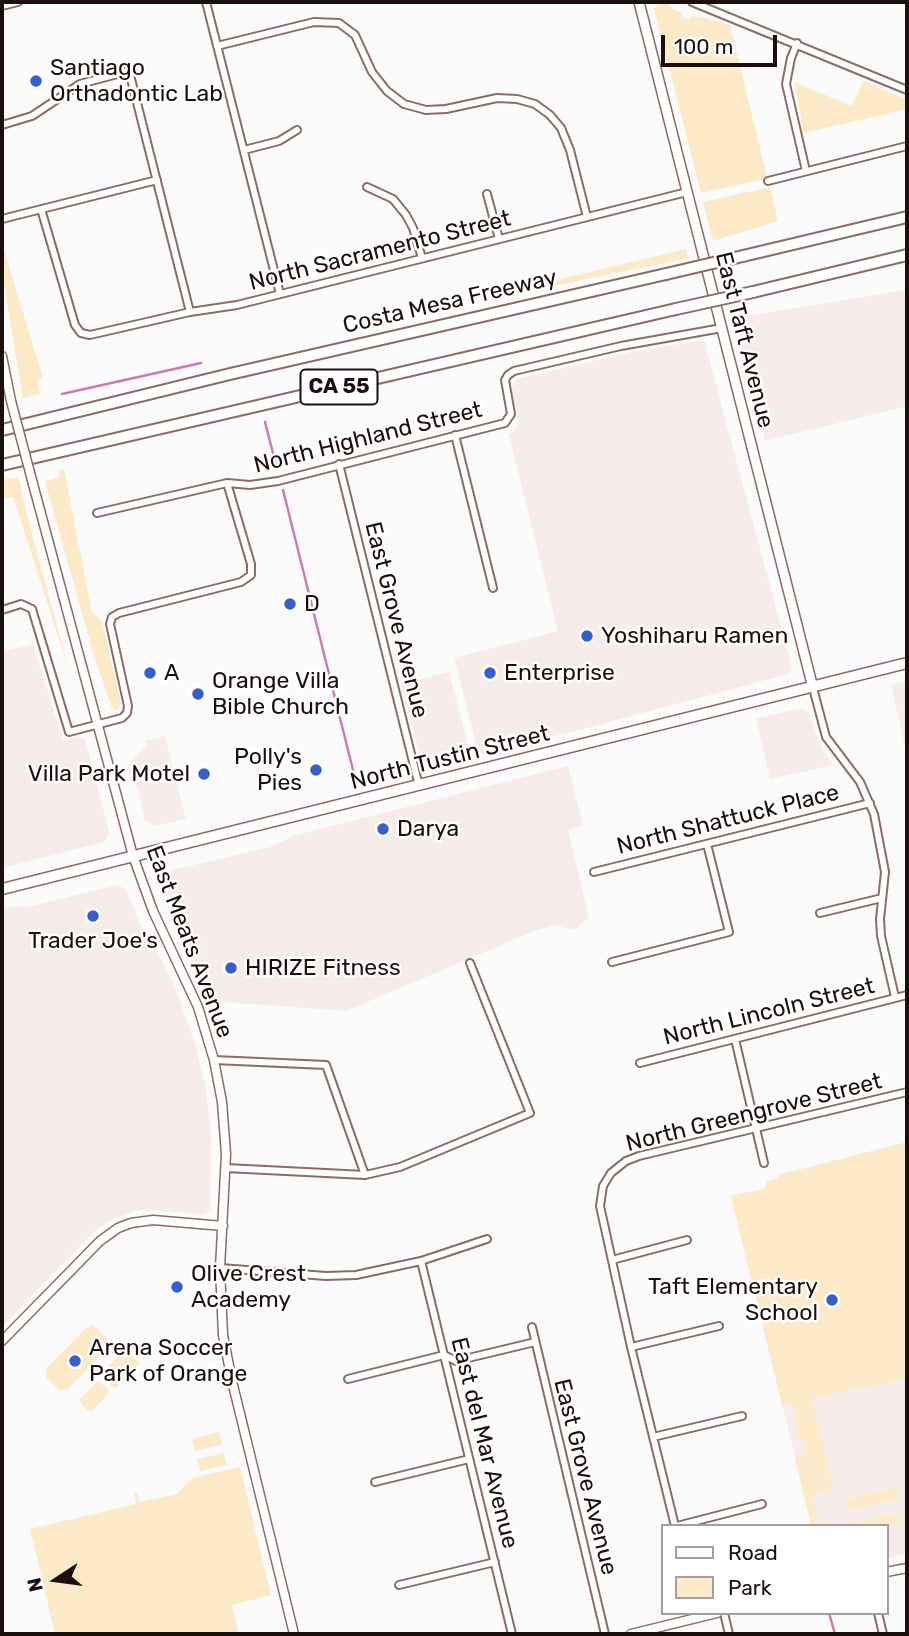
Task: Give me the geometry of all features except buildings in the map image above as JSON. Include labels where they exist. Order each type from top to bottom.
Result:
[{"type":"highway","name":"Costa Mesa Freeway","points":[[2,430],[907,216]]},
{"type":"highway","name":"CA 55","points":[[2,465],[907,255]]},
{"type":"main road","name":"East Taft Avenue","points":[[639,2],[813,688]]},
{"type":"main road","name":"North Tustin Street","points":[[2,890],[907,663]]},
{"type":"street","points":[[2,6],[18,2]]},
{"type":"street","points":[[206,2],[280,294]]},
{"type":"street","points":[[692,2],[907,90]]},
{"type":"street","points":[[217,46],[314,22],[339,23],[355,35],[372,72],[387,91],[404,104],[426,110],[446,109],[497,98],[517,99],[535,104],[561,128],[570,150],[587,217]]},
{"type":"street","points":[[797,43],[790,58],[786,84],[806,171]]},
{"type":"street","points":[[2,125],[32,116],[80,84],[129,71],[190,312]]},
{"type":"street","points":[[244,150],[279,141],[297,130]]},
{"type":"street","points":[[768,181],[907,146]]},
{"type":"street","points":[[2,219],[157,180]]},
{"type":"street","points":[[367,187],[393,200],[407,215],[422,258]]},
{"type":"street","name":"North Sacramento Street","points":[[41,209],[73,320],[81,333],[97,334],[190,312],[237,305],[687,192]]},
{"type":"street","points":[[487,194],[499,239]]},
{"type":"street","name":"North Highland Street","points":[[97,513],[227,484],[262,484],[508,421],[511,410],[505,380],[508,374],[514,371],[621,346],[722,328]]},
{"type":"street","name":"East Meats Avenue","points":[[2,356],[11,401],[134,856],[153,911],[198,1007],[214,1060],[224,1115],[226,1168],[220,1268],[222,1320],[229,1367],[294,1634]]},
{"type":"street","points":[[455,435],[493,588]]},
{"type":"street","name":"East Grove Avenue","points":[[338,464],[419,786]]},
{"type":"street","points":[[2,610],[21,604],[32,609],[69,732],[122,718],[128,710],[110,624],[114,615],[248,579],[251,575],[251,564],[227,484]]},
{"type":"street","points":[[813,688],[826,737],[860,782],[870,803],[884,863],[881,936],[895,997]]},
{"type":"street","name":"North Shattuck Place","points":[[594,872],[870,803]]},
{"type":"street","points":[[612,962],[729,932],[707,844]]},
{"type":"street","points":[[820,913],[882,898]]},
{"type":"street","points":[[226,1168],[365,1175],[400,1167],[530,1113],[470,963]]},
{"type":"street","name":"North Lincoln Street","points":[[640,1063],[907,995]]},
{"type":"street","points":[[736,1039],[764,1163]]},
{"type":"street","points":[[214,1060],[326,1065],[365,1175]]},
{"type":"street","name":"North Greengrove Street","points":[[612,1259],[600,1206],[603,1186],[611,1173],[626,1161],[907,1092]]},
{"type":"street","points":[[2,1341],[100,1241],[117,1228],[153,1220],[223,1226]]},
{"type":"street","points":[[220,1268],[340,1276],[421,1261],[487,1239]]},
{"type":"street","points":[[675,1524],[612,1259],[688,1240]]},
{"type":"street","name":"East del Mar Avenue","points":[[421,1261],[512,1634]]},
{"type":"street","points":[[631,1347],[719,1326]]},
{"type":"street","name":"East Grove Avenue","points":[[532,1327],[606,1634]]},
{"type":"street","points":[[348,1378],[444,1356],[456,1361],[535,1342]]},
{"type":"street","points":[[653,1437],[742,1416]]},
{"type":"street","points":[[375,1482],[469,1459]]},
{"type":"street","points":[[684,1524],[762,1504]]},
{"type":"street","points":[[399,1586],[495,1562]]},
{"type":"street","points":[[888,1572],[907,1568]]},
{"type":"street","points":[[724,1615],[729,1634]]},
{"type":"street","points":[[878,1615],[883,1634]]},
{"type":"street","points":[[631,1634],[696,1616]]},
{"type":"shaded area","points":[[907,290],[907,406],[765,441],[733,318]]},
{"type":"shaded area","points":[[704,340],[792,668],[788,674],[479,754],[454,658],[558,631],[509,435],[519,422],[511,388],[517,379],[635,351]]},
{"type":"shaded area","points":[[33,644],[63,741],[78,737],[85,739],[109,832],[104,842],[2,868],[2,652]]},
{"type":"shaded area","points":[[449,672],[471,756],[430,767],[421,759],[401,684]]},
{"type":"shaded area","points":[[907,681],[907,755],[891,685]]},
{"type":"shaded area","points":[[801,708],[809,712],[820,746],[833,765],[770,779],[756,719]]},
{"type":"shaded area","points":[[165,736],[186,819],[156,826],[145,820],[138,789],[127,767],[146,745],[145,741]]},
{"type":"shaded area","points":[[568,766],[583,825],[568,830],[589,917],[574,930],[554,925],[532,932],[346,1011],[211,1001],[181,938],[180,926],[163,881],[169,871],[270,847],[296,835]]},
{"type":"shaded area","points":[[117,885],[126,889],[140,925],[150,938],[175,987],[195,1044],[206,1090],[211,1133],[210,1209],[205,1214],[140,1210],[114,1218],[95,1231],[2,1327],[2,908],[32,906]]},
{"type":"shaded area","name":"Taft Elementary School","points":[[907,1142],[907,1554],[888,1558],[888,1524],[812,1524],[731,1196],[764,1189],[767,1181],[779,1178],[778,1175]]},
{"type":"green space","points":[[660,2],[666,2],[682,13],[684,19],[691,19],[691,16],[701,17],[730,25],[767,177],[765,179],[701,193],[654,9]]},
{"type":"green space","points":[[863,81],[907,100],[907,109],[804,133],[794,82],[852,106]]},
{"type":"green space","points":[[770,188],[778,221],[713,241],[703,202]]},
{"type":"green space","points":[[2,244],[43,378],[37,380],[40,394],[23,398],[2,273]]},
{"type":"green space","points":[[686,249],[688,258],[500,297],[552,281]]},
{"type":"green space","points":[[64,469],[92,612],[102,621],[121,704],[118,710],[112,708],[93,652],[45,481],[60,477],[59,470]]},
{"type":"green space","points":[[18,477],[70,673],[13,497],[2,499],[2,480]]},
{"type":"green space","name":"Taft Elementary School","points":[[907,1142],[907,1378],[811,1398],[833,1488],[812,1494],[818,1523],[814,1524],[811,1524],[795,1459],[805,1456],[792,1403],[782,1405],[731,1196],[764,1189],[767,1181],[779,1178],[778,1175]]},
{"type":"green space","name":"Arena Soccer Park of Orange","points":[[93,1325],[108,1339],[108,1348],[67,1390],[59,1390],[46,1377],[46,1369],[87,1327]]},
{"type":"green space","points":[[125,1349],[140,1363],[115,1389],[100,1375]]},
{"type":"green space","points":[[98,1381],[108,1388],[109,1393],[92,1411],[87,1411],[79,1400]]},
{"type":"green space","points":[[219,1432],[222,1445],[195,1451],[192,1439]]},
{"type":"green space","points":[[224,1453],[227,1465],[200,1471],[197,1459]]},
{"type":"green space","points":[[240,1467],[271,1595],[232,1605],[239,1634],[55,1634],[30,1529],[136,1504],[134,1492],[138,1494],[140,1502],[177,1494],[192,1478]]},
{"type":"green space","points":[[897,1487],[899,1498],[848,1510],[845,1500]]},
{"type":"green space","points":[[902,1513],[902,1522],[888,1526],[849,1524]]},
{"type":"waterway","points":[[62,394],[201,363]]},
{"type":"waterway","points":[[265,422],[277,469]]},
{"type":"waterway","points":[[283,490],[356,782]]},
{"type":"waterway","points":[[830,1615],[835,1634]]},
{"type":"place","name":"Santiago Orthadontic Lab","points":[[36,81]]},
{"type":"place","name":"D","points":[[290,604]]},
{"type":"place","name":"Yoshiharu Ramen","points":[[587,636]]},
{"type":"place","name":"A","points":[[150,673]]},
{"type":"place","name":"Enterprise","points":[[490,673]]},
{"type":"place","name":"Orange Villa Bible Church","points":[[198,694]]},
{"type":"place","name":"Polly's Pies","points":[[316,770]]},
{"type":"place","name":"Villa Park Motel","points":[[204,774]]},
{"type":"place","name":"Darya","points":[[383,829]]},
{"type":"place","name":"Trader Joe's","points":[[93,916]]},
{"type":"place","name":"HIRIZE Fitness","points":[[231,968]]},
{"type":"place","name":"Olive Crest Academy","points":[[177,1287]]},
{"type":"place","name":"Taft Elementary School","points":[[832,1300]]},
{"type":"place","name":"Arena Soccer Park of Orange","points":[[75,1361]]}]
